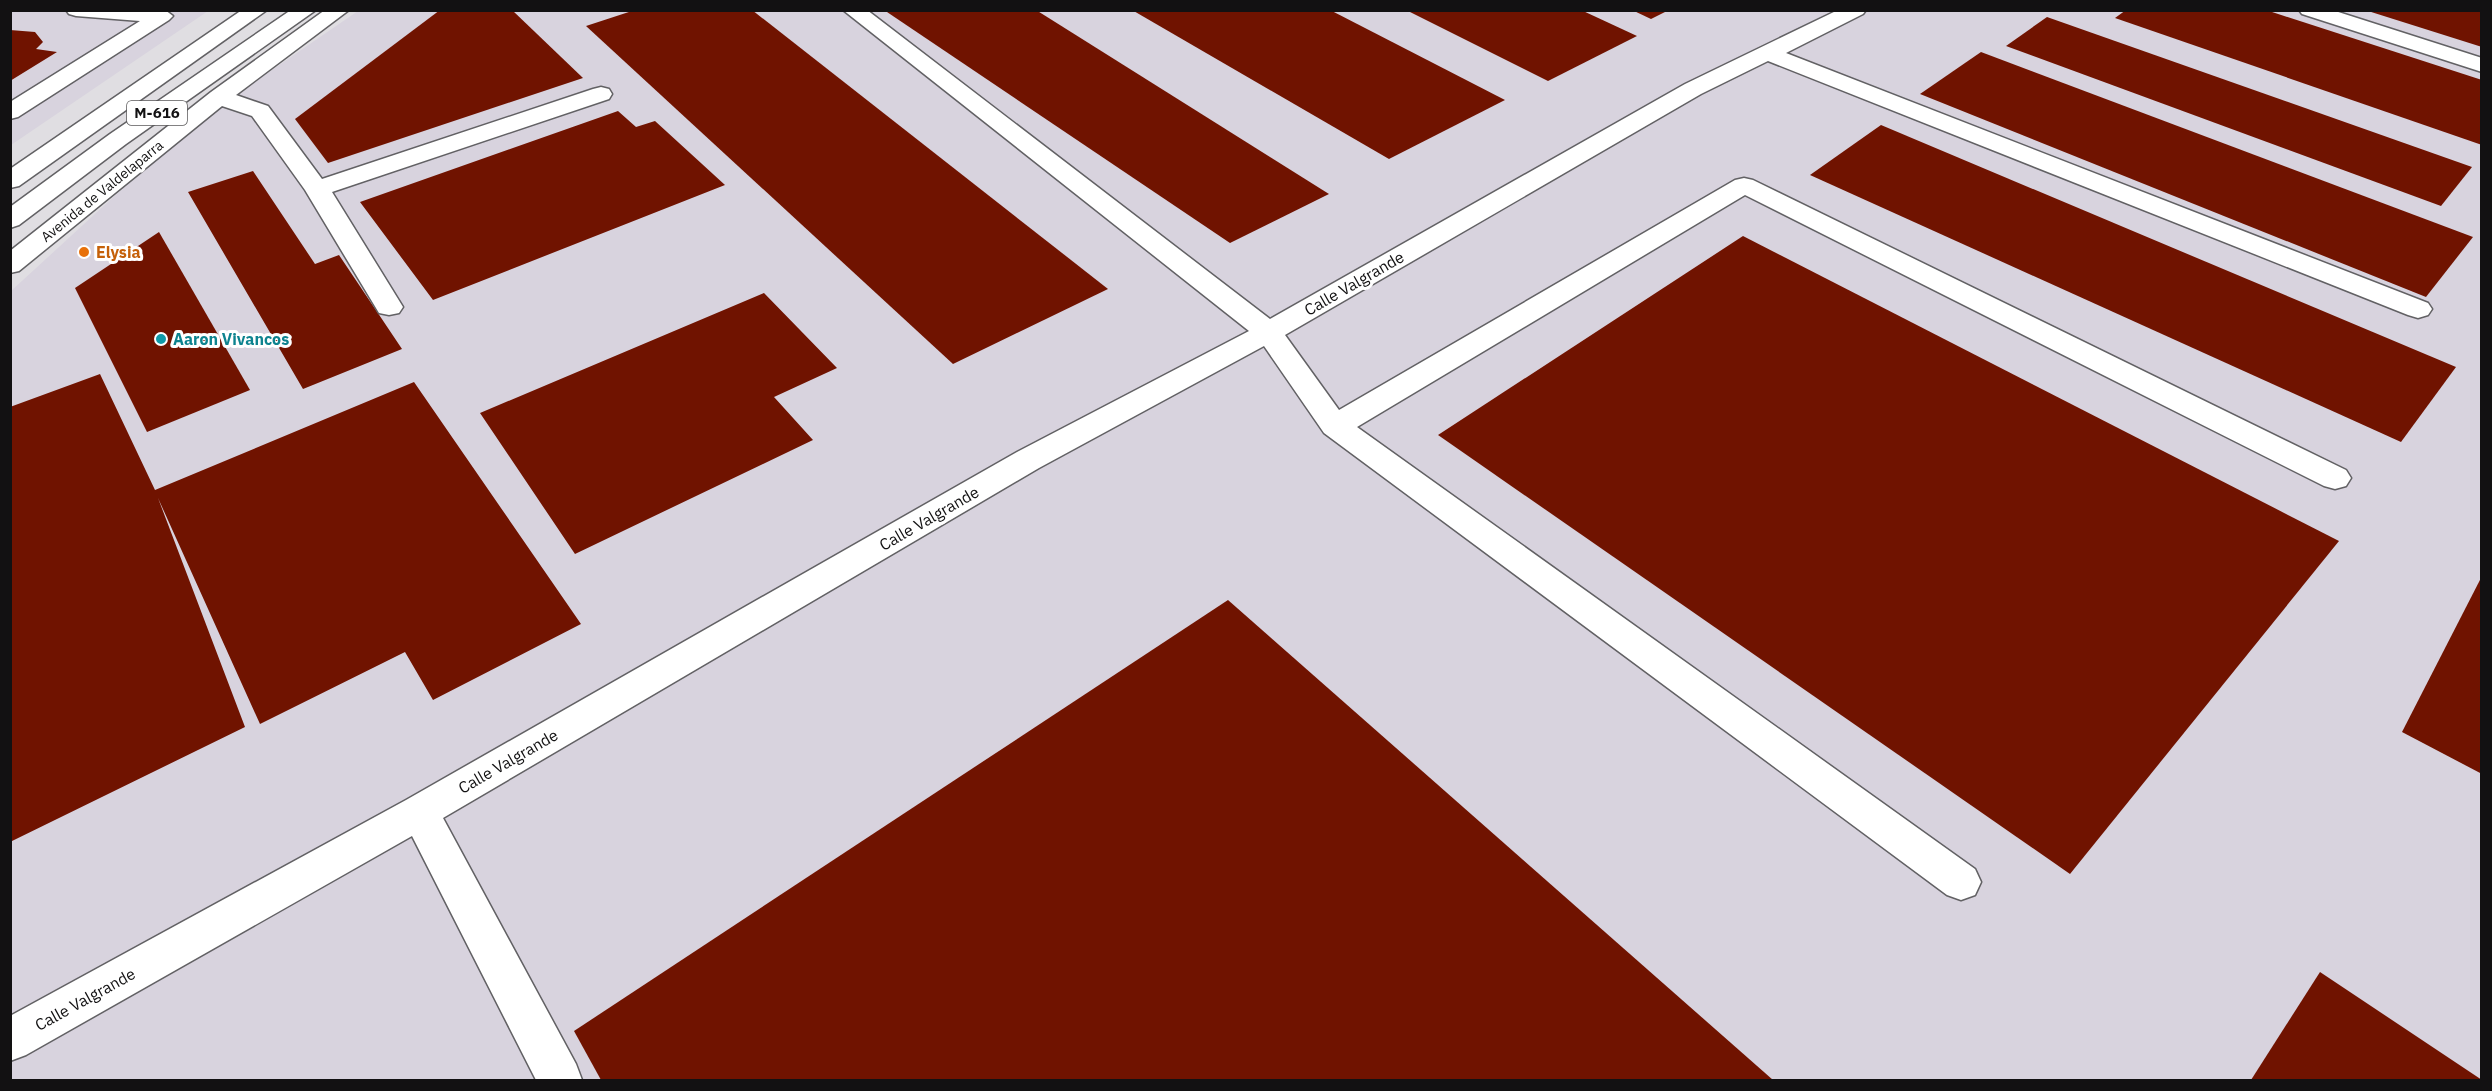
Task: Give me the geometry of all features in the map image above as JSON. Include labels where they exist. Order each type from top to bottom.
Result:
[{"type":"main road","points":[[10,112],[162,16],[76,10]]},
{"type":"main road","name":"M-616","points":[[10,181],[257,10]]},
{"type":"main road","name":"Avenida de Valdelaparra","points":[[10,220],[118,139],[306,10]]},
{"type":"main road","name":"Avenida de Valdelaparra","points":[[10,265],[219,98],[339,10]]},
{"type":"main road","points":[[853,10],[1269,332],[1335,426],[1961,882]]},
{"type":"main road","name":"Calle Valgrande","points":[[10,1040],[420,812],[1028,460],[1269,332],[1693,89],[1856,10]]},
{"type":"main road","points":[[2309,10],[2481,65]]},
{"type":"main road","points":[[1767,53],[2418,309]]},
{"type":"main road","points":[[317,189],[601,94]]},
{"type":"main road","points":[[219,98],[260,111],[317,189],[388,307]]},
{"type":"main road","points":[[1335,426],[1744,185],[2335,478]]},
{"type":"main road","points":[[51,189],[67,218]]},
{"type":"main road","points":[[420,812],[560,1080]]},
{"type":"shaded area","points":[[11,11],[208,11],[11,145]]},
{"type":"shaded area","points":[[358,11],[2481,11],[2481,1080],[11,1080],[11,291],[193,124]]},
{"type":"building","points":[[440,10],[512,10],[583,78],[328,163],[295,119]]},
{"type":"building","points":[[635,10],[752,10],[1108,289],[953,364],[586,26]]},
{"type":"building","points":[[884,10],[1036,10],[1329,194],[1230,243]]},
{"type":"building","points":[[1132,10],[1330,10],[1505,100],[1389,159]]},
{"type":"building","points":[[1406,10],[1581,10],[1637,36],[1548,81]]},
{"type":"building","points":[[1632,10],[1669,10],[1651,19]]},
{"type":"building","points":[[2126,10],[2266,10],[2482,80],[2482,145],[2115,18]]},
{"type":"building","points":[[2368,10],[2482,10],[2482,47],[2368,11]]},
{"type":"building","points":[[2047,17],[2472,167],[2441,206],[2006,46]]},
{"type":"building","points":[[10,30],[35,32],[43,42],[36,49],[57,52],[10,81]]},
{"type":"building","points":[[1981,52],[2473,237],[2426,297],[1920,94]]},
{"type":"building","points":[[618,111],[636,127],[655,121],[725,185],[433,300],[360,202]]},
{"type":"building","points":[[1881,125],[2456,367],[2401,442],[1810,175]]},
{"type":"building","points":[[253,171],[315,264],[339,255],[402,349],[303,389],[188,192]]},
{"type":"building","name":"Aaron Vivancos","points":[[159,232],[250,390],[147,432],[75,288]]},
{"type":"building","points":[[1743,236],[2339,541],[2070,874],[1438,435]]},
{"type":"building","points":[[764,293],[837,368],[774,397],[813,440],[575,554],[480,413]]},
{"type":"building","points":[[100,374],[155,490],[414,382],[581,624],[433,700],[405,652],[260,724],[158,498],[245,727],[10,842],[10,407]]},
{"type":"building","points":[[2482,576],[2482,774],[2402,732]]},
{"type":"building","points":[[1228,600],[1773,1080],[601,1080],[574,1031]]},
{"type":"building","points":[[2320,972],[2482,1080],[2251,1080]]},
{"type":"place","name":"Elysia","points":[[84,252]]},
{"type":"place","name":"Aaron Vivancos","points":[[161,339]]}]
